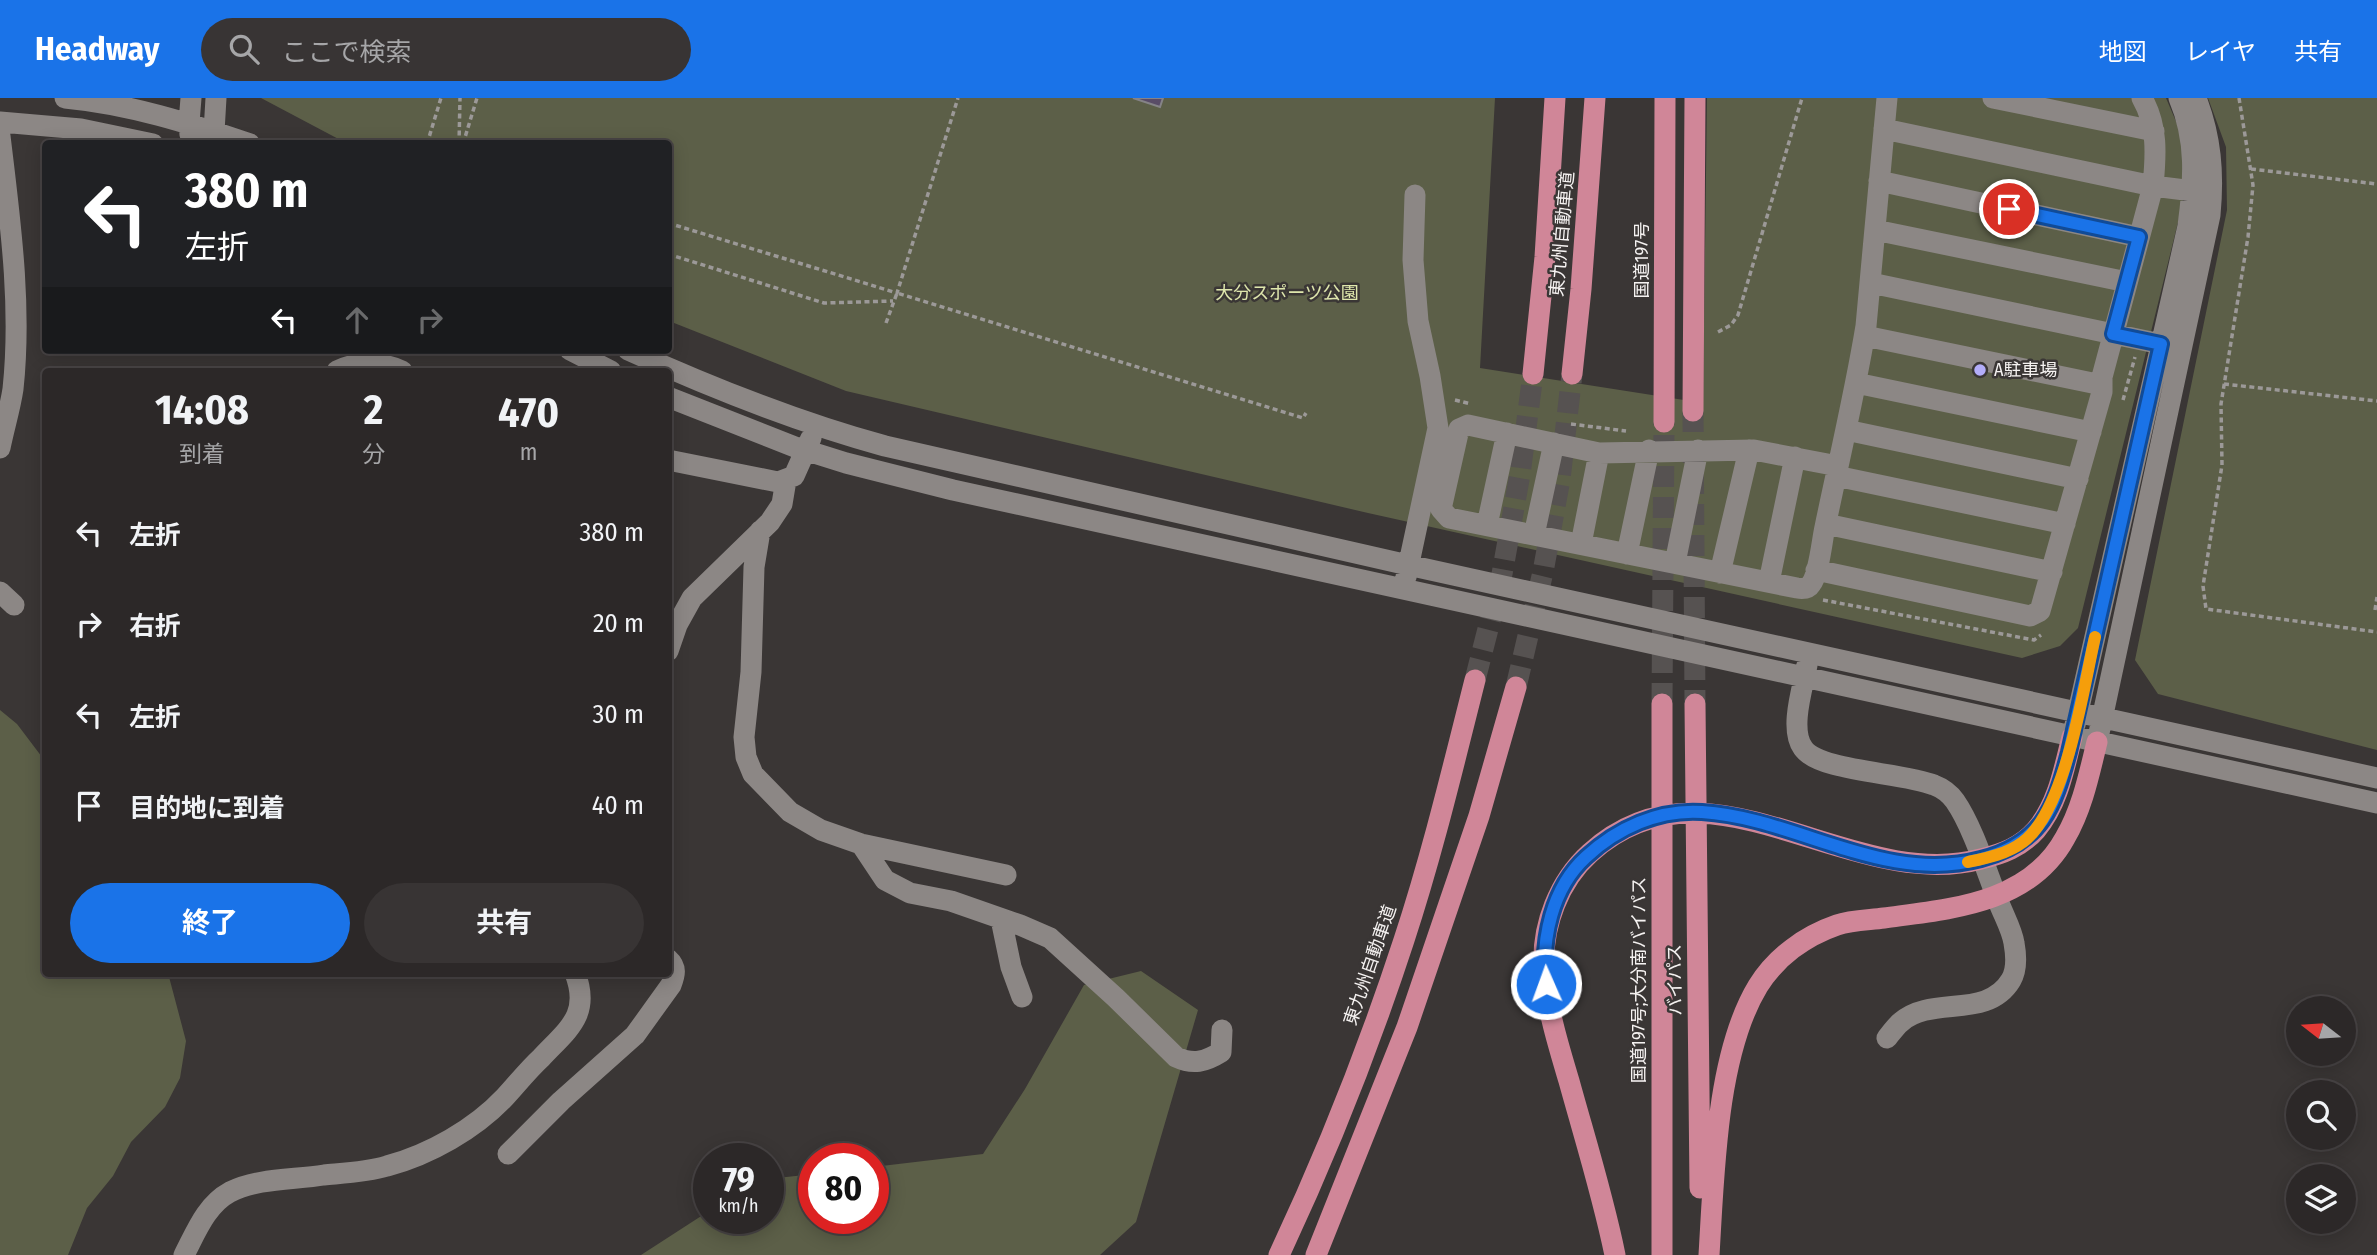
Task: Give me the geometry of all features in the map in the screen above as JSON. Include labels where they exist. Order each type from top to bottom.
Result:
[{"type":"highway","name":"東九州自動車道","points":[[1533,374],[1545,257],[1555,98]]},
{"type":"highway","name":"東九州自動車道","points":[[1572,374],[1595,98]]},
{"type":"highway","name":"国道197号","points":[[1664,422],[1665,98]]},
{"type":"highway","points":[[1693,411],[1695,98]]},
{"type":"highway","name":"東九州自動車道","points":[[1279,1255],[1305,1200],[1364,1055],[1405,939],[1475,680]]},
{"type":"highway","points":[[1316,1255],[1407,1027],[1479,816],[1516,687]]},
{"type":"highway","name":"国道197号;大分南バイパス","points":[[1662,704],[1662,1255]]},
{"type":"highway","name":"バイパス","points":[[1695,704],[1700,1087],[1699,1255]]},
{"type":"highway","points":[[1615,1255],[1547,1000],[1544,950],[1553,908],[1570,875],[1594,850],[1627,827],[1667,815],[1699,811],[1747,819],[1888,861],[1943,866],[1976,861],[2012,849],[2035,831],[2052,805],[2072,737]]},
{"type":"highway","points":[[1709,1255],[1715,1156],[1728,1072],[1741,1021],[1759,985],[1781,957],[1803,941],[1839,925],[1966,906],[2005,893],[2022,884],[2044,866],[2065,839],[2081,804],[2097,742]]},
{"type":"street","points":[[65,98],[140,110],[190,133],[209,138],[216,98]]},
{"type":"street","points":[[190,133],[191,98]]},
{"type":"street","points":[[1415,195],[1413,260],[1418,321],[1430,376],[1448,430],[1441,509],[1449,518],[1806,588],[1813,582],[1816,570],[1865,336],[1887,98]]},
{"type":"street","points":[[1993,98],[2154,131]]},
{"type":"street","points":[[1816,570],[2030,616],[2040,611],[2102,392],[2113,334],[2153,186],[2156,153],[2154,131],[2142,98]]},
{"type":"street","points":[[2072,737],[2188,226],[2194,164],[2187,120],[2179,98]]},
{"type":"street","points":[[2097,742],[2210,215],[2211,154],[2208,134],[2196,98]]},
{"type":"street","points":[[0,122],[81,129],[134,140]]},
{"type":"street","points":[[1884,130],[2153,186],[2193,191]]},
{"type":"street","points":[[0,136],[16,300],[12,393],[0,448]]},
{"type":"street","points":[[1880,181],[2139,237]]},
{"type":"street","points":[[1875,230],[2127,282]]},
{"type":"street","points":[[0,332],[11,232]]},
{"type":"street","points":[[1871,282],[2161,344]]},
{"type":"street","points":[[1865,336],[2102,386]]},
{"type":"street","points":[[577,354],[605,368]]},
{"type":"street","points":[[637,354],[669,368]]},
{"type":"street","points":[[343,368],[372,362],[392,368]]},
{"type":"street","points":[[672,369],[742,400],[816,426],[927,456],[1408,565],[2377,778]]},
{"type":"street","points":[[1856,383],[2091,432]]},
{"type":"street","points":[[672,399],[806,450],[940,487],[2377,803]]},
{"type":"street","points":[[1448,430],[1468,425],[1600,453],[1749,450],[1795,457],[1837,471],[2065,524]]},
{"type":"street","points":[[672,461],[778,482],[794,476],[816,426]]},
{"type":"street","points":[[1403,590],[1448,430]]},
{"type":"street","points":[[1846,430],[2078,479]]},
{"type":"street","points":[[1487,526],[1507,433]]},
{"type":"street","points":[[1534,535],[1554,443]]},
{"type":"street","points":[[1627,554],[1649,450]]},
{"type":"street","points":[[1675,563],[1698,450]]},
{"type":"street","points":[[1720,573],[1749,450]]},
{"type":"street","points":[[1581,544],[1600,453]]},
{"type":"street","points":[[1769,582],[1795,457]]},
{"type":"street","points":[[672,639],[692,598],[760,531],[782,505],[786,480]]},
{"type":"street","points":[[1826,524],[2052,572]]},
{"type":"street","points":[[760,531],[754,567],[751,672],[744,737],[746,757],[753,774],[790,812],[821,830],[861,844],[1006,875]]},
{"type":"street","points":[[1809,654],[1797,722],[1799,741],[1808,755],[1826,764],[1904,776],[1944,790],[1957,803],[2014,942],[2015,968],[2012,978],[1999,995],[1983,1002],[1924,1011],[1902,1020],[1887,1038]]},
{"type":"street","points":[[861,844],[885,880],[910,893],[951,901],[1049,938],[1176,1056],[1188,1062],[1201,1062],[1221,1052],[1222,1030]]},
{"type":"street","points":[[1001,919],[1011,967],[1022,997]]},
{"type":"street","points":[[508,1154],[561,1101],[635,1035],[671,985],[675,976],[672,964]]},
{"type":"street","points":[[184,1255],[209,1210],[229,1192],[252,1184],[386,1167],[451,1139],[477,1121],[504,1099],[572,1026],[582,1006],[581,988],[577,977]]},
{"type":"path","points":[[428,140],[441,98]]},
{"type":"path","points":[[460,98],[461,140]]},
{"type":"path","points":[[462,140],[477,98]]},
{"type":"path","points":[[887,323],[958,98]]},
{"type":"path","points":[[1718,332],[1731,325],[1738,316],[1802,98]]},
{"type":"path","points":[[2239,98],[2253,185],[2248,237],[2221,404],[2222,465],[2203,586],[2206,610],[2377,632]]},
{"type":"path","points":[[2250,169],[2377,184]]},
{"type":"path","points":[[672,224],[1303,418],[1306,412]]},
{"type":"path","points":[[672,255],[824,303],[894,301]]},
{"type":"path","points":[[2224,384],[2377,401]]},
{"type":"path","points":[[1454,400],[1479,405]]},
{"type":"path","points":[[1568,424],[1634,431]]},
{"type":"path","points":[[2375,610],[2377,597]]},
{"type":"green space","name":"大分スポーツ公園","points":[[261,98],[1495,98],[1480,368],[1703,403],[1707,98],[2166,98],[2189,152],[2182,206],[2078,628],[2060,646],[2022,658],[1368,513],[846,391],[672,322],[672,140],[340,140]]},
{"type":"green space","points":[[2208,98],[2377,98],[2377,750],[2158,694],[2135,660],[2227,210],[2226,147]]},
{"type":"green space","points":[[0,710],[17,724],[42,757],[42,977],[169,977],[186,1041],[180,1078],[165,1107],[131,1142],[113,1176],[87,1208],[68,1255],[0,1255]]},
{"type":"green space","points":[[1141,971],[1198,1010],[1136,1222],[1100,1255],[641,1255],[693,1221],[693,1234],[784,1234],[784,1177],[798,1176],[798,1234],[889,1234],[889,1165],[983,1154],[1025,1089],[1084,985]]},
{"type":"building","points":[[1133,98],[1163,98],[1160,107]]},
{"type":"tunnel","points":[[1475,680],[1502,574],[1520,474],[1533,374]]},
{"type":"tunnel","points":[[1516,687],[1543,572],[1560,479],[1572,374]]},
{"type":"tunnel","points":[[1693,411],[1695,704]]},
{"type":"tunnel","points":[[1662,704],[1664,422]]},
{"type":"slow traffic","points":[[1968,862],[1998,855],[2024,842],[2035,831],[2052,805],[2063,775],[2095,637]]},
{"type":"place","name":"A駐車場","points":[[1980,370]]},
{"type":"route","points":[[1546,984],[1544,950],[1547,930],[1561,891],[1582,860],[1627,827],[1667,815],[1699,811],[1747,819],[1888,861],[1943,866],[1976,861],[2012,849],[2024,842],[2045,817],[2052,805],[2069,752],[2161,344],[2113,334],[2139,237],[2009,209]]}]
